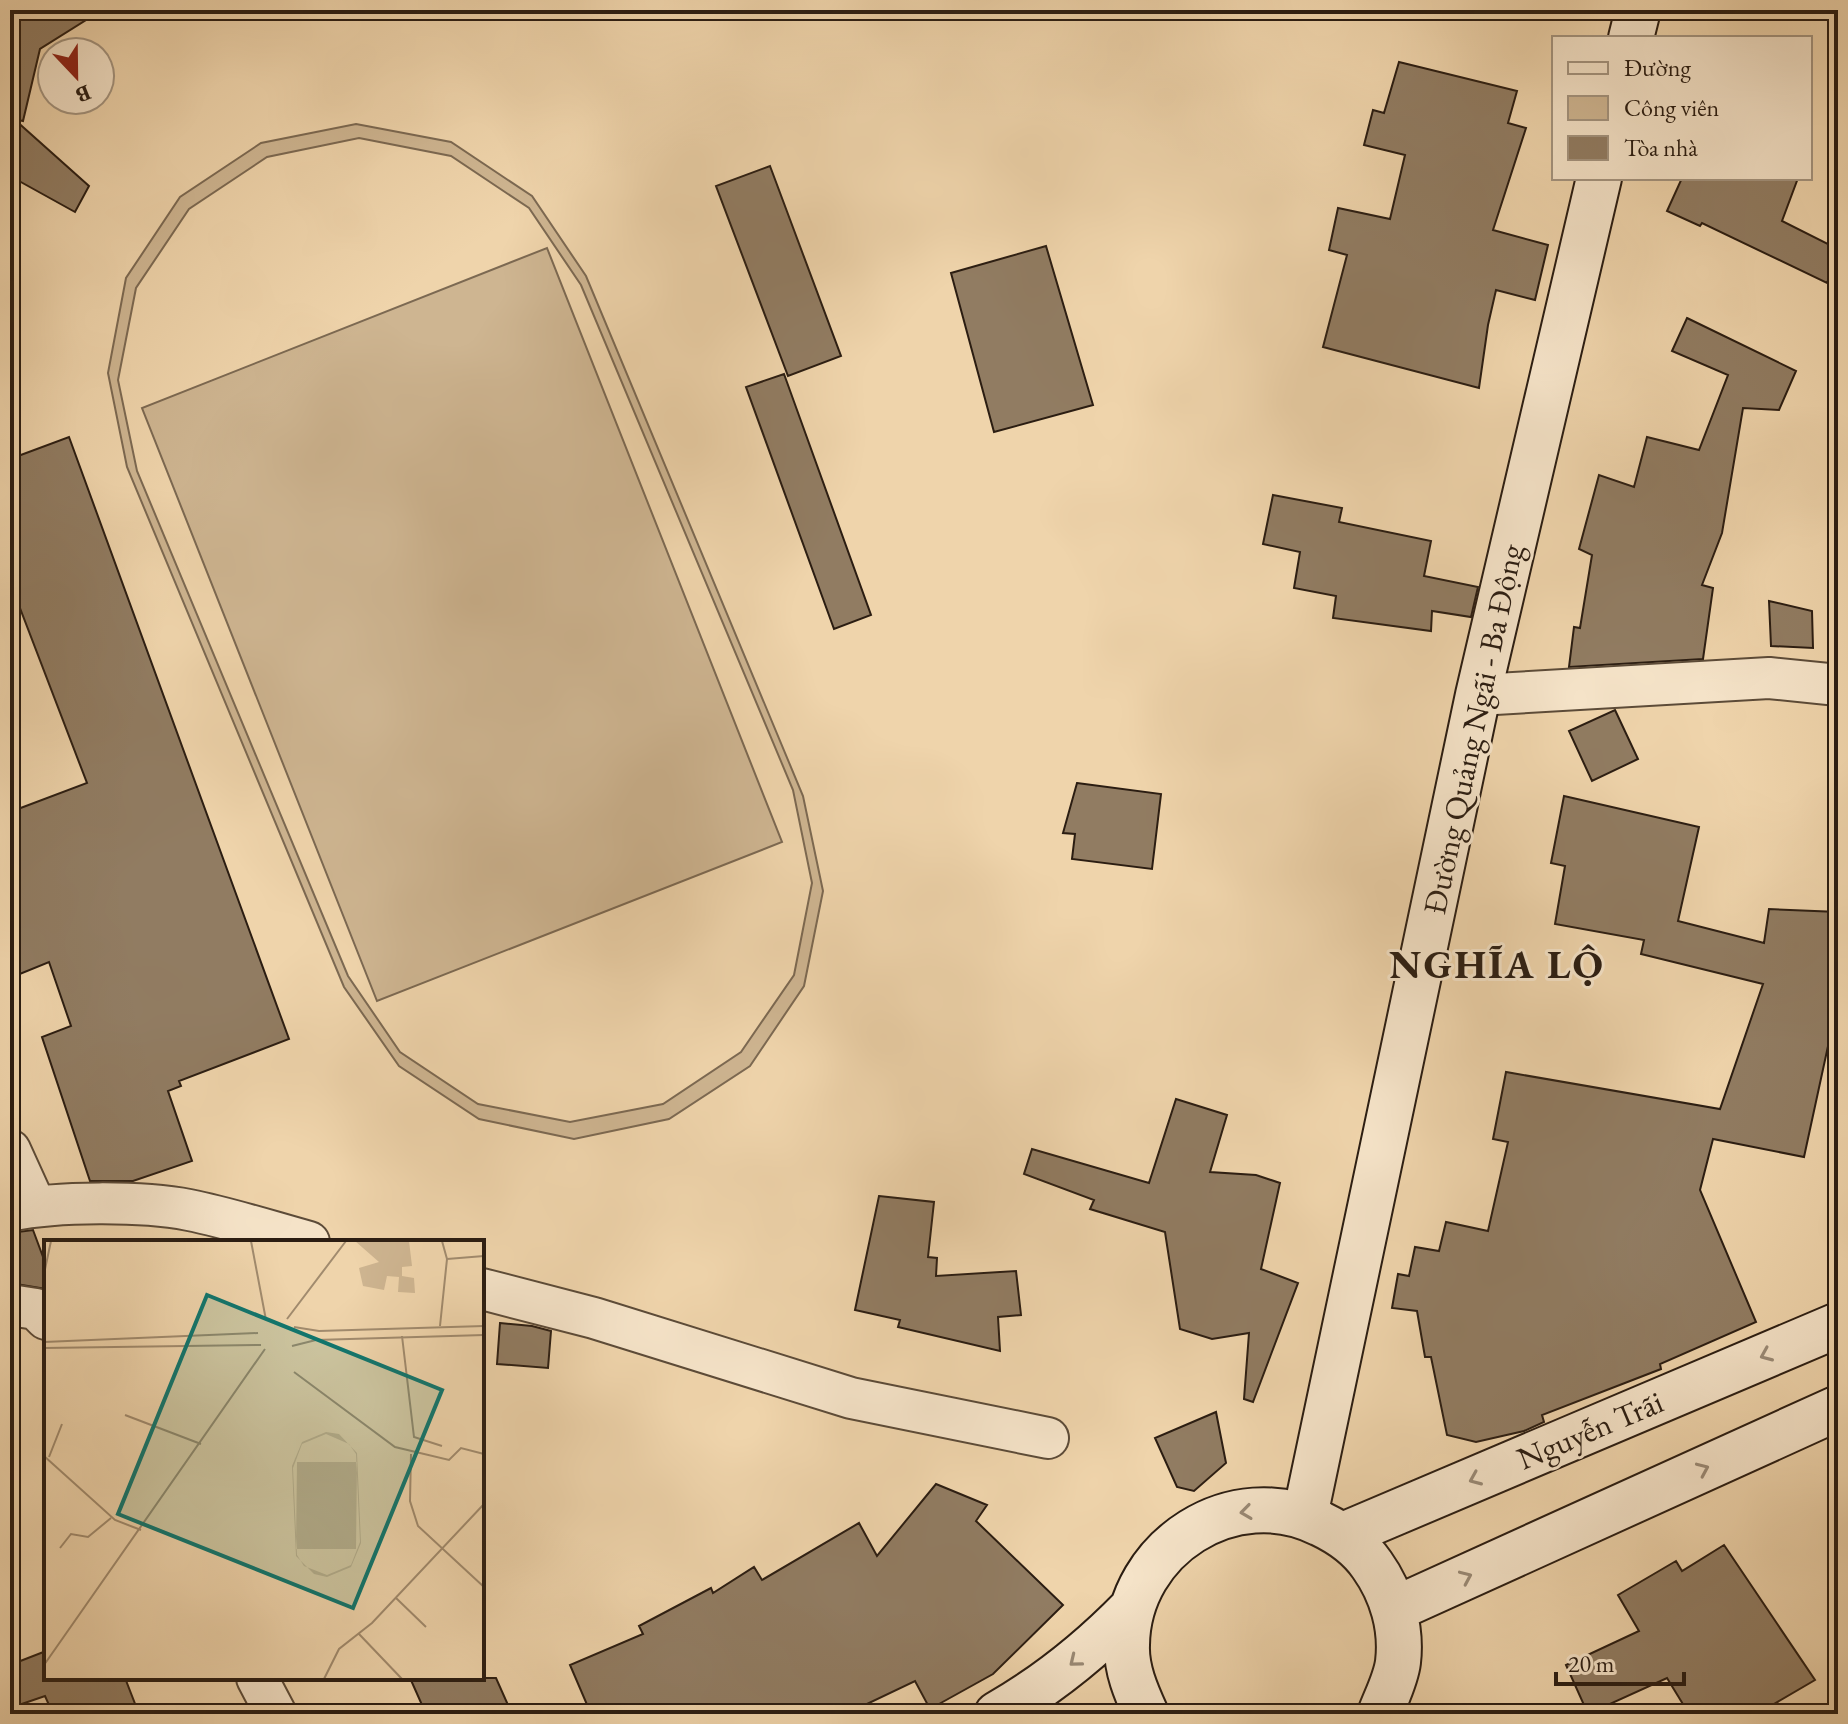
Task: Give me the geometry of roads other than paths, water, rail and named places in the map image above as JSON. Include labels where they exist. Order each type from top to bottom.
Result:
[{"type":"main road","points":[[1632,36],[1638,10]]},
{"type":"main road","name":"Đường Quảng Ngãi - Ba Động","points":[[1324,1526],[1478,695],[1599,180]]},
{"type":"main road","name":"Nguyễn Trãi","points":[[1324,1526],[1838,1325]]},
{"type":"main road","points":[[1395,1609],[1838,1408]]},
{"type":"main road","points":[[1146,1714],[1132,1683],[1126,1645],[1132,1608],[1141,1585],[1170,1546],[1210,1520],[1257,1510],[1281,1511],[1324,1526],[1366,1555],[1383,1581],[1395,1609],[1398,1664],[1380,1714]]},
{"type":"main road","points":[[997,1714],[1068,1667],[1102,1639],[1132,1608]]},
{"type":"street","points":[[1478,695],[1769,678],[1838,685]]},
{"type":"street","points":[[10,1150],[22,1208],[156,1205],[191,1210],[302,1240]]},
{"type":"street","points":[[484,1290],[594,1318],[851,1398],[1048,1438]]},
{"type":"street","points":[[10,1305],[36,1309],[44,1317]]},
{"type":"street","points":[[258,1680],[276,1714]]},
{"type":"district","name":"NGHĨA LỘ","points":[[1497,964]]}]
